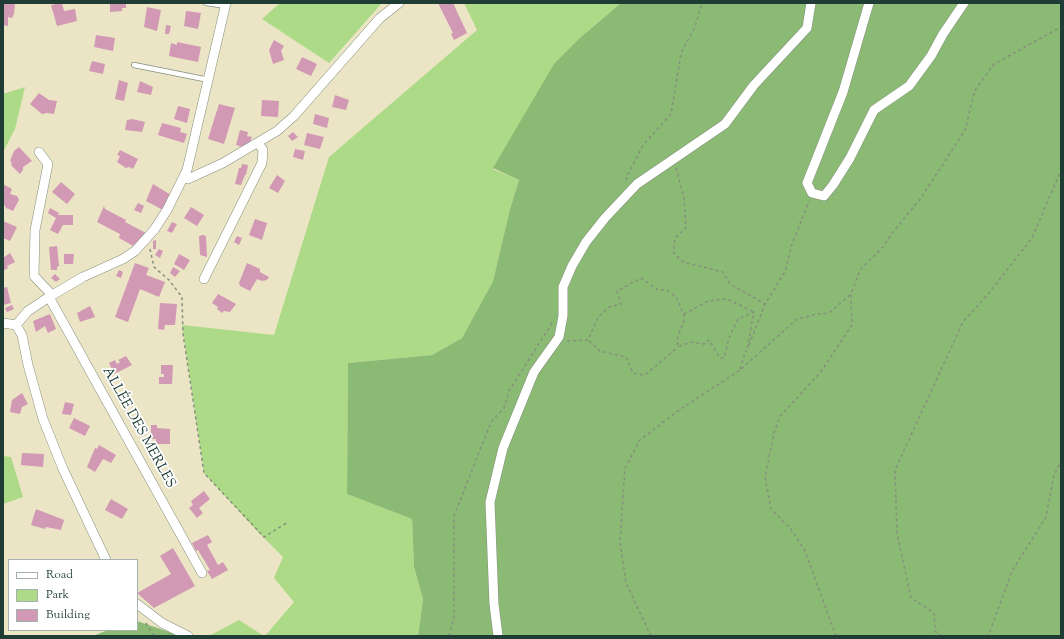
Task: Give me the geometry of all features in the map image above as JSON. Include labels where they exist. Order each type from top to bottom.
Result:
[{"type":"street","points":[[184,178],[188,179],[223,163],[277,131],[294,116],[380,18],[399,3]]},
{"type":"street","points":[[498,636],[492,581],[490,502],[503,448],[534,372],[559,337],[563,316],[563,287],[572,266],[586,242],[604,218],[633,188],[657,169],[672,161],[725,124],[754,85],[807,28],[811,3]]},
{"type":"street","points":[[869,3],[843,92],[807,183],[812,193],[824,196],[834,185],[850,158],[874,110],[909,86],[931,56],[943,34],[964,3]]},
{"type":"street","points":[[16,325],[28,311],[50,296],[83,277],[123,259],[135,251],[148,237],[167,210],[184,178],[209,80],[226,4]]},
{"type":"street","points":[[204,279],[262,163],[263,150],[258,143]]},
{"type":"street","name":"ALLÉE DES MERLES","points":[[39,152],[48,164],[35,230],[34,276],[50,296],[202,573]]},
{"type":"street","points":[[3,322],[16,325],[22,335],[28,365],[49,433],[63,469],[106,559]]},
{"type":"street","points":[[138,605],[162,623],[188,636]]},
{"type":"lane","points":[[206,3],[226,4]]},
{"type":"lane","points":[[134,65],[209,80]]},
{"type":"path","points":[[633,188],[626,178],[643,145],[671,114],[681,52],[695,27],[702,3]]},
{"type":"path","points":[[836,636],[805,551],[790,529],[771,508],[765,477],[774,433],[780,416],[820,373],[852,325],[852,294],[860,270],[883,247],[893,232],[921,198],[965,130],[975,90],[994,64],[1061,27]]},
{"type":"path","points":[[672,161],[679,174],[684,198],[686,228],[675,238],[673,252],[683,262],[723,272],[730,284],[765,304]]},
{"type":"path","points":[[942,636],[935,631],[934,613],[911,598],[897,533],[895,470],[963,322],[989,293],[1032,238],[1061,170]]},
{"type":"path","points":[[739,371],[765,304],[785,272],[791,247],[812,193]]},
{"type":"path","points":[[148,237],[154,267],[169,280],[182,297],[183,334],[204,473],[264,537],[288,522]]},
{"type":"path","points":[[588,340],[598,317],[609,307],[621,304],[617,291],[641,278],[658,290],[667,290],[676,297],[685,318],[677,339],[678,347]]},
{"type":"path","points":[[651,636],[626,583],[620,541],[625,468],[640,440],[679,410],[739,371],[798,319],[817,314],[829,313],[852,294]]},
{"type":"path","points":[[683,314],[708,301],[727,299],[754,312]]},
{"type":"path","points":[[747,350],[754,312]]},
{"type":"path","points":[[559,337],[568,341],[588,340],[600,351],[626,357],[633,373],[645,375],[678,347],[690,342],[704,344],[710,340],[720,358],[724,358],[729,338],[738,319],[754,312]]},
{"type":"path","points":[[449,636],[454,617],[454,516],[491,422],[504,408],[509,391],[527,360],[549,330],[554,319]]},
{"type":"path","points":[[986,636],[989,634],[1012,571],[1046,517],[1054,475],[1061,462]]},
{"type":"green space","points":[[280,3],[382,3],[329,63],[262,19]]},
{"type":"green space","points":[[464,3],[621,3],[581,37],[493,169],[519,180],[510,209],[493,281],[462,338],[432,355],[348,363],[347,494],[412,519],[414,567],[423,599],[418,636],[265,636],[294,602],[274,578],[283,557],[204,473],[182,325],[274,335],[329,157],[477,30]]},
{"type":"green space","points":[[621,3],[1061,3],[1061,636],[418,636],[423,599],[414,567],[412,519],[347,494],[348,363],[432,355],[462,338],[493,281],[510,209],[519,180],[493,168],[554,64],[581,37]]},
{"type":"green space","points":[[25,87],[15,129],[3,152],[3,94]]},
{"type":"green space","points":[[3,456],[11,457],[23,497],[3,504]]},
{"type":"green space","points":[[239,620],[264,636],[209,636]]},
{"type":"green space","points":[[138,621],[181,636],[93,636],[106,631],[138,631]]},
{"type":"building","points":[[3,3],[15,4],[12,18],[8,17],[8,26],[3,25]]},
{"type":"building","points":[[62,3],[64,11],[75,9],[77,21],[57,26],[51,5]]},
{"type":"building","points":[[110,3],[126,3],[126,8],[122,8],[122,11],[110,12]]},
{"type":"building","points":[[438,3],[453,3],[467,33],[454,40],[451,34],[453,33]]},
{"type":"building","points":[[147,7],[161,10],[157,31],[144,27]]},
{"type":"building","points":[[186,11],[201,13],[198,29],[184,26]]},
{"type":"building","points":[[166,25],[171,26],[169,34],[165,34]]},
{"type":"building","points":[[96,35],[115,38],[113,51],[94,47]]},
{"type":"building","points":[[274,40],[284,46],[281,51],[284,60],[273,64],[269,50]]},
{"type":"building","points":[[177,42],[201,47],[198,62],[169,56],[171,43],[177,45]]},
{"type":"building","points":[[302,57],[317,64],[311,76],[296,69]]},
{"type":"building","points":[[92,61],[105,64],[103,74],[89,71]]},
{"type":"building","points":[[119,80],[128,83],[124,101],[115,99]]},
{"type":"building","points":[[140,81],[153,87],[151,95],[137,92]]},
{"type":"building","points":[[39,93],[49,100],[57,101],[54,114],[42,114],[30,104]]},
{"type":"building","points":[[335,95],[349,100],[346,110],[332,107]]},
{"type":"building","points":[[262,100],[279,101],[278,117],[261,116]]},
{"type":"building","points":[[219,104],[235,108],[224,144],[208,139]]},
{"type":"building","points":[[178,106],[190,109],[187,123],[174,119]]},
{"type":"building","points":[[315,114],[329,118],[327,128],[313,124]]},
{"type":"building","points":[[132,119],[145,122],[142,132],[125,130],[127,120]]},
{"type":"building","points":[[162,123],[181,128],[180,132],[187,134],[184,143],[158,135]]},
{"type":"building","points":[[240,130],[248,132],[247,136],[252,137],[250,142],[243,147],[236,145]]},
{"type":"building","points":[[293,132],[298,137],[292,141],[288,136]]},
{"type":"building","points":[[307,133],[324,137],[320,149],[304,145]]},
{"type":"building","points":[[19,147],[32,161],[23,167],[20,174],[11,165],[12,163],[10,161],[14,151]]},
{"type":"building","points":[[295,149],[305,151],[303,160],[293,157]]},
{"type":"building","points":[[120,150],[138,159],[133,169],[129,167],[126,168],[117,162],[120,156],[117,155]]},
{"type":"building","points":[[242,164],[248,165],[246,175],[241,185],[235,184],[239,168],[241,168]]},
{"type":"building","points":[[277,175],[285,181],[278,193],[269,188]]},
{"type":"building","points":[[61,182],[75,194],[67,204],[52,192]]},
{"type":"building","points":[[3,184],[12,189],[10,194],[17,196],[19,200],[13,211],[6,208],[3,203]]},
{"type":"building","points":[[153,184],[171,195],[163,210],[146,201]]},
{"type":"building","points":[[138,203],[144,206],[141,213],[134,210]]},
{"type":"building","points":[[104,206],[105,209],[126,220],[125,222],[146,233],[135,247],[119,238],[120,234],[97,222]]},
{"type":"building","points":[[191,207],[204,215],[197,226],[184,218]]},
{"type":"building","points":[[50,208],[59,213],[58,215],[73,215],[73,225],[63,225],[58,234],[50,230],[56,218],[48,213]]},
{"type":"building","points":[[255,219],[267,223],[262,240],[249,235]]},
{"type":"building","points":[[3,221],[17,227],[10,241],[3,238]]},
{"type":"building","points":[[172,222],[177,224],[172,233],[167,231]]},
{"type":"building","points":[[199,236],[206,236],[207,257],[200,255]]},
{"type":"building","points":[[237,236],[242,238],[239,245],[234,242]]},
{"type":"building","points":[[156,240],[156,249],[153,249],[153,241]]},
{"type":"building","points":[[57,246],[59,266],[57,267],[57,270],[51,270],[49,247]]},
{"type":"building","points":[[159,249],[163,251],[160,258],[155,255]]},
{"type":"building","points":[[10,253],[15,262],[7,266],[8,268],[3,271],[3,258]]},
{"type":"building","points":[[64,254],[74,254],[73,264],[64,264]]},
{"type":"building","points":[[179,254],[190,260],[184,270],[174,264]]},
{"type":"building","points":[[135,263],[149,268],[146,275],[165,282],[159,297],[140,289],[128,322],[115,317]]},
{"type":"building","points":[[247,263],[260,269],[260,272],[269,277],[267,280],[262,281],[257,279],[250,291],[240,286],[239,283]]},
{"type":"building","points":[[173,267],[180,271],[175,277],[170,273]]},
{"type":"building","points":[[119,270],[123,272],[121,278],[116,276]]},
{"type":"building","points":[[55,274],[60,279],[56,282],[51,278]]},
{"type":"building","points":[[7,287],[11,303],[3,305],[3,288]]},
{"type":"building","points":[[218,294],[236,304],[230,312],[224,311],[222,313],[217,309],[218,307],[212,303]]},
{"type":"building","points":[[160,303],[177,304],[175,325],[165,325],[164,330],[158,329]]},
{"type":"building","points":[[12,305],[14,309],[7,312],[5,308]]},
{"type":"building","points":[[90,306],[95,317],[80,322],[77,313]]},
{"type":"building","points":[[50,314],[56,329],[48,333],[45,326],[36,332],[33,321]]},
{"type":"building","points":[[126,356],[132,365],[114,374],[109,363],[115,360],[117,364],[120,362],[118,360]]},
{"type":"building","points":[[161,365],[173,365],[172,384],[159,384],[159,377],[164,377],[164,374],[161,374]]},
{"type":"building","points":[[22,393],[28,404],[22,407],[20,414],[10,412],[12,400]]},
{"type":"building","points":[[65,402],[74,404],[71,415],[62,414]]},
{"type":"building","points":[[74,418],[90,426],[85,436],[69,428]]},
{"type":"building","points":[[151,425],[157,425],[157,428],[170,429],[170,444],[156,444],[156,439],[151,439]]},
{"type":"building","points":[[99,445],[116,455],[111,463],[103,459],[95,472],[87,467],[95,448],[97,449]]},
{"type":"building","points":[[22,453],[44,454],[43,467],[21,465]]},
{"type":"building","points":[[204,491],[210,499],[199,508],[203,513],[197,518],[189,508],[193,505],[191,501]]},
{"type":"building","points":[[111,499],[128,509],[122,519],[105,510]]},
{"type":"building","points":[[36,509],[64,520],[61,530],[46,527],[45,529],[31,525]]},
{"type":"building","points":[[208,535],[212,542],[207,545],[218,565],[223,562],[228,570],[212,579],[207,571],[210,570],[192,543]]},
{"type":"building","points":[[173,548],[195,586],[154,608],[138,592],[171,574],[160,556]]}]
